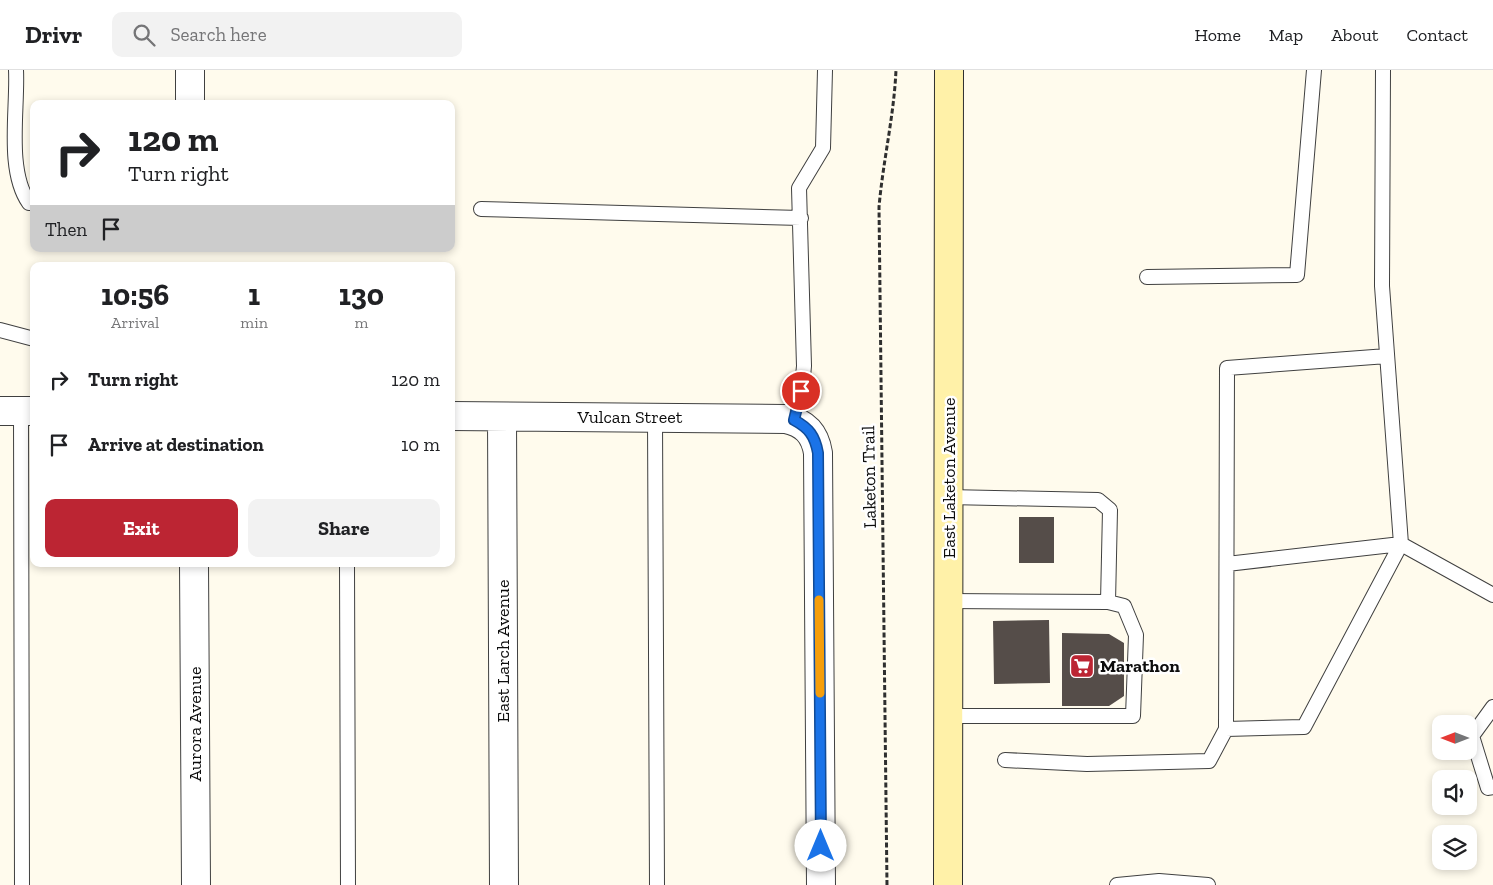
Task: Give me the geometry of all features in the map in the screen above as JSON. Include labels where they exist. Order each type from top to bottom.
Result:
[{"type":"main road","name":"East Laketon Avenue","points":[[948,885],[949,70]]},
{"type":"street","points":[[190,70],[190,100]]},
{"type":"street","name":"Vulcan Street","points":[[455,416],[655,418],[801,424]]},
{"type":"street","name":"East Larch Avenue","points":[[502,416],[504,885]]},
{"type":"street","points":[[801,424],[816,443],[818,453],[821,885]]},
{"type":"street","name":"Aurora Avenue","points":[[194,567],[196,885]]},
{"type":"lane","points":[[16,70],[16,167],[22,192],[30,203]]},
{"type":"lane","points":[[801,424],[804,366],[799,188],[823,148],[825,70]]},
{"type":"lane","points":[[1146,277],[1297,275],[1314,70]]},
{"type":"lane","points":[[1226,730],[1304,728],[1401,544],[1382,286],[1383,70]]},
{"type":"lane","points":[[481,209],[800,218]]},
{"type":"lane","points":[[0,330],[30,338]]},
{"type":"lane","points":[[1005,760],[1087,764],[1209,761],[1226,730],[1227,368],[1387,356]]},
{"type":"lane","points":[[18,411],[22,885]]},
{"type":"lane","points":[[655,418],[657,885]]},
{"type":"lane","points":[[948,497],[1098,500],[1110,510],[1108,602]]},
{"type":"lane","points":[[1227,564],[1401,544],[1493,596]]},
{"type":"lane","points":[[347,567],[348,885]]},
{"type":"lane","points":[[948,601],[1108,602],[1124,606],[1136,635],[1133,716],[948,716]]},
{"type":"lane","points":[[1493,707],[1472,736],[1488,788],[1493,787]]},
{"type":"lane","points":[[1117,885],[1159,881],[1208,885]]},
{"type":"path","name":"Laketon Trail","points":[[887,885],[879,207],[882,174],[893,117],[896,70]]},
{"type":"building","points":[[1019,517],[1054,517],[1054,563],[1019,563]]},
{"type":"building","points":[[1049,620],[1050,683],[994,684],[993,621]]},
{"type":"building","points":[[1062,633],[1109,634],[1124,643],[1124,696],[1109,706],[1062,706]]},
{"type":"slow traffic","points":[[819,600],[820,693]]},
{"type":"place","name":"Marathon","points":[[1082,666]]},
{"type":"route","points":[[801,391],[794,420],[807,427],[816,443],[818,453],[821,846]]}]
